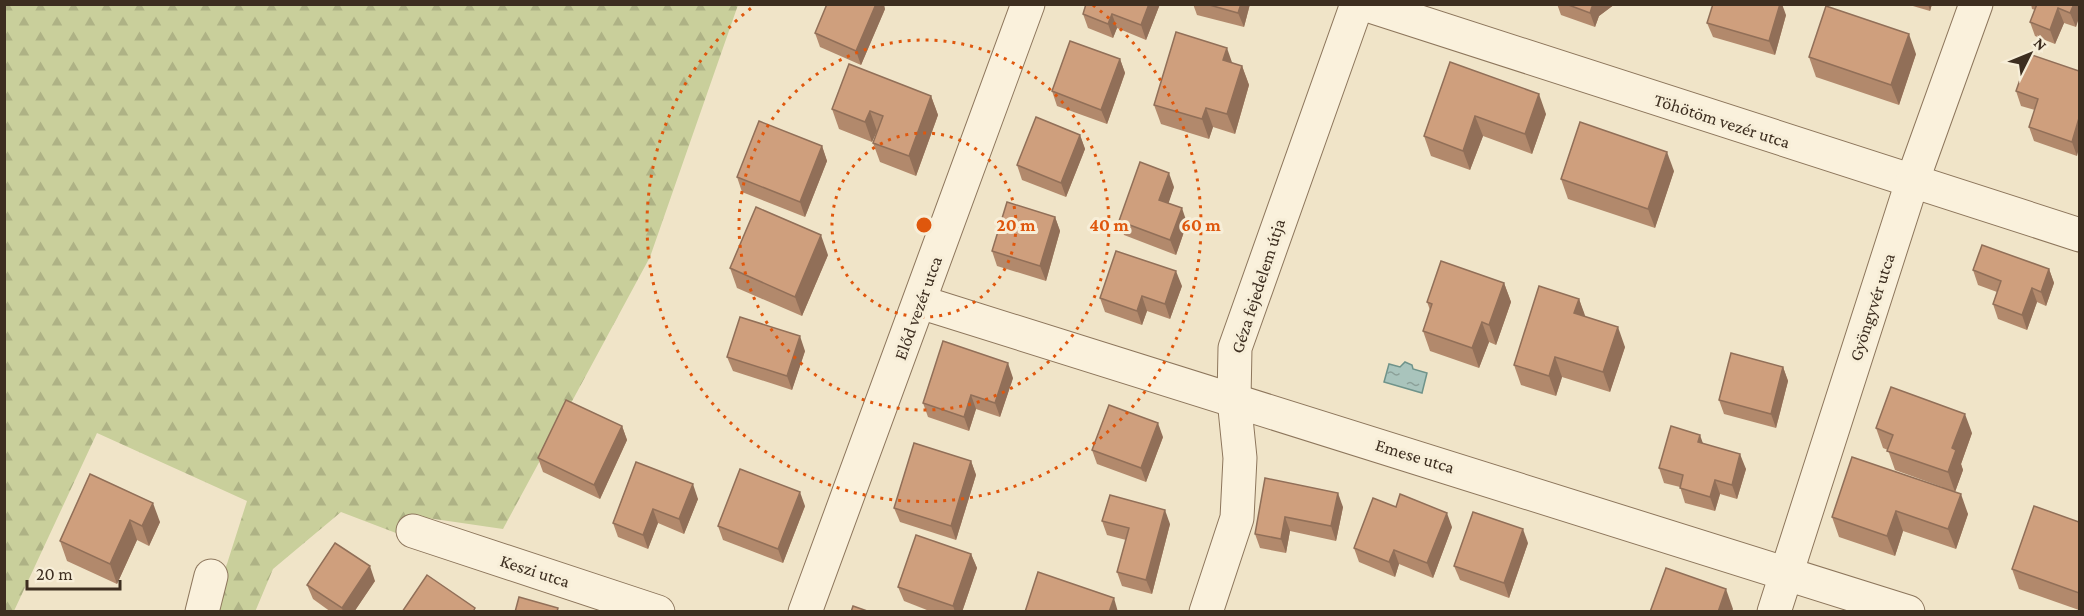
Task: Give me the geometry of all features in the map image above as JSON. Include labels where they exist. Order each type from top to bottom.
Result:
[{"type":"street","name":"Előd vezér utca","points":[[805,612],[1028,4]]},
{"type":"street","name":"Géza fejedelem útja","points":[[1206,612],[1237,518],[1240,458],[1234,399],[1234,348],[1357,4]]},
{"type":"street","name":"Töhötöm vezér utca","points":[[1364,4],[2079,235]]},
{"type":"street","name":"Gyöngyvér utca","points":[[1774,612],[1912,182],[1976,4]]},
{"type":"street","name":"Emese utca","points":[[920,302],[1908,612]]},
{"type":"street","name":"Keszi utca","points":[[412,531],[657,612]]},
{"type":"street","points":[[202,612],[211,576]]},
{"type":"green space","points":[[4,5],[738,5],[650,257],[503,529],[407,515],[396,533],[341,512],[273,569],[255,612],[212,611],[247,501],[97,433],[14,611],[5,611]]},
{"type":"water","points":[[1405,362],[1412,365],[1413,369],[1427,373],[1422,393],[1384,382],[1389,364],[1400,367]]},
{"type":"building","points":[[827,4],[876,4],[856,51],[815,33]]},
{"type":"building","points":[[1086,4],[1149,4],[1141,25],[1112,14],[1108,24],[1083,14]]},
{"type":"building","points":[[1206,4],[1241,4],[1238,13]]},
{"type":"building","points":[[1566,4],[1593,4],[1590,13]]},
{"type":"building","points":[[1713,4],[1780,4],[1769,41],[1707,23]]},
{"type":"building","points":[[2037,4],[2074,4],[2070,13],[2058,8],[2050,30],[2030,22]]},
{"type":"building","points":[[1826,6],[1909,34],[1891,85],[1809,57]]},
{"type":"building","points":[[1176,32],[1227,48],[1223,60],[1242,66],[1227,114],[1206,108],[1202,119],[1154,105]]},
{"type":"building","points":[[1070,41],[1120,59],[1101,110],[1052,91]]},
{"type":"building","points":[[2029,54],[2079,71],[2079,118],[2072,142],[2029,127],[2038,99],[2016,91]]},
{"type":"building","points":[[1450,62],[1539,94],[1525,134],[1475,116],[1463,151],[1424,136]]},
{"type":"building","points":[[849,64],[931,96],[909,156],[873,143],[883,116],[870,111],[865,122],[832,109]]},
{"type":"building","points":[[1036,117],[1080,135],[1061,183],[1017,165]]},
{"type":"building","points":[[759,121],[822,146],[800,202],[737,177]]},
{"type":"building","points":[[1580,122],[1667,152],[1648,209],[1561,179]]},
{"type":"building","points":[[1140,162],[1169,173],[1159,200],[1182,208],[1170,240],[1119,221]]},
{"type":"building","points":[[1007,202],[1055,217],[1040,266],[992,251]]},
{"type":"building","points":[[756,207],[821,235],[795,297],[730,268]]},
{"type":"building","points":[[1982,245],[2049,269],[2041,292],[2032,288],[2022,315],[1993,304],[2001,281],[1973,270]]},
{"type":"building","points":[[1116,251],[1176,271],[1165,304],[1142,296],[1137,311],[1100,298]]},
{"type":"building","points":[[1441,261],[1504,283],[1489,325],[1482,322],[1472,348],[1423,331],[1432,304],[1427,302]]},
{"type":"building","points":[[1539,286],[1579,299],[1574,313],[1618,327],[1603,372],[1555,357],[1549,376],[1514,365]]},
{"type":"building","points":[[740,317],[800,336],[787,376],[727,357]]},
{"type":"building","points":[[943,341],[1008,363],[995,403],[971,395],[964,417],[923,403]]},
{"type":"building","points":[[1731,353],[1783,367],[1771,414],[1719,400]]},
{"type":"building","points":[[1891,387],[1965,414],[1952,448],[1956,450],[1948,472],[1887,451],[1893,435],[1876,428]]},
{"type":"building","points":[[566,400],[622,426],[594,485],[538,458]]},
{"type":"building","points":[[1109,405],[1158,423],[1141,468],[1092,450]]},
{"type":"building","points":[[1671,426],[1700,435],[1698,442],[1740,454],[1732,485],[1715,480],[1710,497],[1680,488],[1683,475],[1659,468]]},
{"type":"building","points":[[914,443],[971,461],[951,526],[894,508]]},
{"type":"building","points":[[1852,457],[1961,494],[1948,529],[1896,511],[1887,536],[1832,517]]},
{"type":"building","points":[[636,462],[693,484],[679,519],[653,509],[643,535],[613,523]]},
{"type":"building","points":[[740,469],[800,492],[778,549],[718,526]]},
{"type":"building","points":[[90,474],[153,503],[142,526],[130,520],[110,564],[60,541]]},
{"type":"building","points":[[1265,478],[1338,493],[1331,526],[1285,517],[1281,539],[1255,534]]},
{"type":"building","points":[[1400,494],[1447,513],[1427,563],[1394,550],[1389,562],[1354,548],[1373,498],[1396,507]]},
{"type":"building","points":[[1110,495],[1165,510],[1146,580],[1117,572],[1129,528],[1102,521]]},
{"type":"building","points":[[2034,506],[2079,522],[2079,593],[2012,569]]},
{"type":"building","points":[[1473,512],[1523,529],[1504,583],[1454,566]]},
{"type":"building","points":[[916,535],[971,554],[953,606],[898,587]]},
{"type":"building","points":[[335,543],[370,566],[342,608],[307,585]]},
{"type":"building","points":[[1666,568],[1726,589],[1718,612],[1650,612]]},
{"type":"building","points":[[1038,572],[1114,598],[1109,612],[1025,612]]},
{"type":"building","points":[[427,575],[475,608],[473,612],[402,612]]},
{"type":"building","points":[[519,597],[558,608],[557,612],[515,612]]},
{"type":"building","points":[[853,606],[870,612],[851,612]]}]
